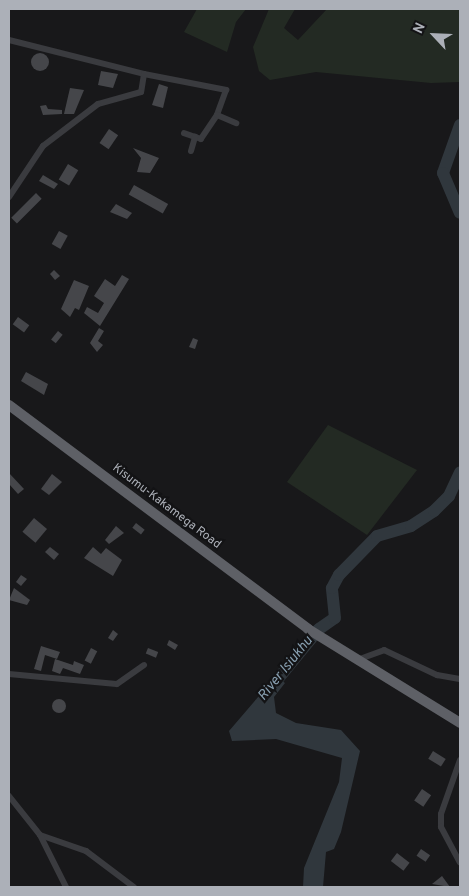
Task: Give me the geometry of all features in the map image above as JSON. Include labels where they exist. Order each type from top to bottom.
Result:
[{"type":"highway","name":"Kisumu-Kakamega Road","points":[[9,405],[308,629],[354,661],[460,723]]},
{"type":"street","points":[[9,40],[144,74],[226,90],[217,115],[201,139],[184,133]]},
{"type":"street","points":[[9,197],[43,146],[98,104],[141,92],[144,74]]},
{"type":"street","points":[[217,115],[236,123]]},
{"type":"street","points":[[191,151],[195,137]]},
{"type":"street","points":[[354,661],[384,650],[437,675],[460,679]]},
{"type":"street","points":[[9,674],[117,684],[144,665]]},
{"type":"street","points":[[460,760],[441,814],[441,827],[460,862]]},
{"type":"street","points":[[9,796],[40,835],[66,887]]},
{"type":"street","points":[[40,835],[86,851],[134,887]]},
{"type":"shaded area","points":[[197,9],[246,9],[236,22],[227,52],[184,32]]},
{"type":"shaded area","points":[[269,9],[295,9],[284,28],[298,40],[327,9],[460,9],[460,82],[431,83],[316,72],[270,80],[259,71],[253,47]]},
{"type":"shaded area","points":[[328,425],[417,470],[367,535],[287,482]]},
{"type":"shaded area","points":[[276,676],[285,683],[274,697],[276,713],[296,723],[341,730],[360,751],[341,832],[334,849],[326,852],[323,887],[303,887],[304,868],[339,782],[342,758],[276,739],[232,741],[229,731]]},
{"type":"building","points":[[36,53],[44,53],[49,58],[47,69],[36,71],[31,66],[31,58]]},
{"type":"building","points":[[101,71],[118,74],[113,88],[98,85]]},
{"type":"building","points":[[159,84],[168,87],[163,108],[152,105]]},
{"type":"building","points":[[70,88],[84,90],[74,114],[64,114]]},
{"type":"building","points":[[46,105],[48,109],[62,110],[62,114],[43,115],[40,106]]},
{"type":"building","points":[[109,129],[118,135],[109,149],[99,143]]},
{"type":"building","points":[[133,148],[159,158],[150,173],[137,172],[141,158]]},
{"type":"building","points":[[68,164],[78,170],[69,186],[59,179]]},
{"type":"building","points":[[43,175],[58,184],[54,189],[39,181]]},
{"type":"building","points":[[134,185],[168,204],[163,214],[129,195]]},
{"type":"building","points":[[36,193],[42,199],[17,223],[11,218]]},
{"type":"building","points":[[116,204],[132,213],[127,219],[110,212]]},
{"type":"building","points":[[59,231],[68,236],[60,249],[52,244]]},
{"type":"building","points":[[54,270],[60,276],[55,280],[50,274]]},
{"type":"building","points":[[122,275],[129,279],[100,326],[84,313],[87,307],[98,313],[104,303],[94,296],[105,279],[115,286]]},
{"type":"building","points":[[74,280],[89,286],[79,310],[75,308],[70,317],[61,309]]},
{"type":"building","points":[[18,317],[29,325],[24,333],[13,324]]},
{"type":"building","points":[[99,328],[104,331],[98,341],[103,345],[97,352],[90,343]]},
{"type":"building","points":[[58,331],[63,335],[56,343],[51,340]]},
{"type":"building","points":[[193,338],[198,340],[195,349],[189,347]]},
{"type":"building","points":[[26,372],[48,384],[44,395],[21,381]]},
{"type":"building","points":[[9,473],[24,489],[18,494],[9,484]]},
{"type":"building","points":[[52,474],[62,482],[49,495],[41,489]]},
{"type":"building","points":[[34,518],[47,529],[35,543],[22,532]]},
{"type":"building","points":[[136,523],[145,530],[141,535],[132,528]]},
{"type":"building","points":[[116,526],[124,533],[109,544],[105,540]]},
{"type":"building","points":[[50,547],[59,554],[54,560],[45,552]]},
{"type":"building","points":[[93,547],[101,554],[106,548],[122,560],[113,576],[84,558]]},
{"type":"building","points":[[21,575],[27,579],[21,586],[16,582]]},
{"type":"building","points":[[14,588],[30,600],[27,605],[9,600]]},
{"type":"building","points":[[113,630],[118,634],[113,641],[108,638]]},
{"type":"building","points":[[169,640],[178,645],[175,650],[167,645]]},
{"type":"building","points":[[41,646],[60,652],[57,659],[45,655],[41,671],[34,669]]},
{"type":"building","points":[[91,648],[97,651],[91,664],[85,660]]},
{"type":"building","points":[[148,648],[158,652],[156,658],[146,654]]},
{"type":"building","points":[[55,659],[73,665],[74,661],[84,665],[80,674],[63,668],[60,674],[52,671]]},
{"type":"building","points":[[59,699],[64,701],[66,706],[64,711],[59,713],[54,711],[52,706],[54,701]]},
{"type":"building","points":[[433,751],[446,759],[441,767],[428,759]]},
{"type":"building","points":[[422,789],[431,795],[423,807],[414,801]]},
{"type":"building","points":[[421,849],[430,855],[426,862],[417,856]]},
{"type":"building","points":[[397,853],[410,863],[403,871],[391,861]]},
{"type":"building","points":[[442,876],[450,887],[432,884]]},
{"type":"waterway","name":"River Isiukhu","points":[[460,125],[443,173],[460,213]]},
{"type":"waterway","name":"River Isiukhu","points":[[268,691],[319,629],[335,618],[332,588],[339,575],[377,536],[411,526],[434,511],[449,496],[460,472]]}]
